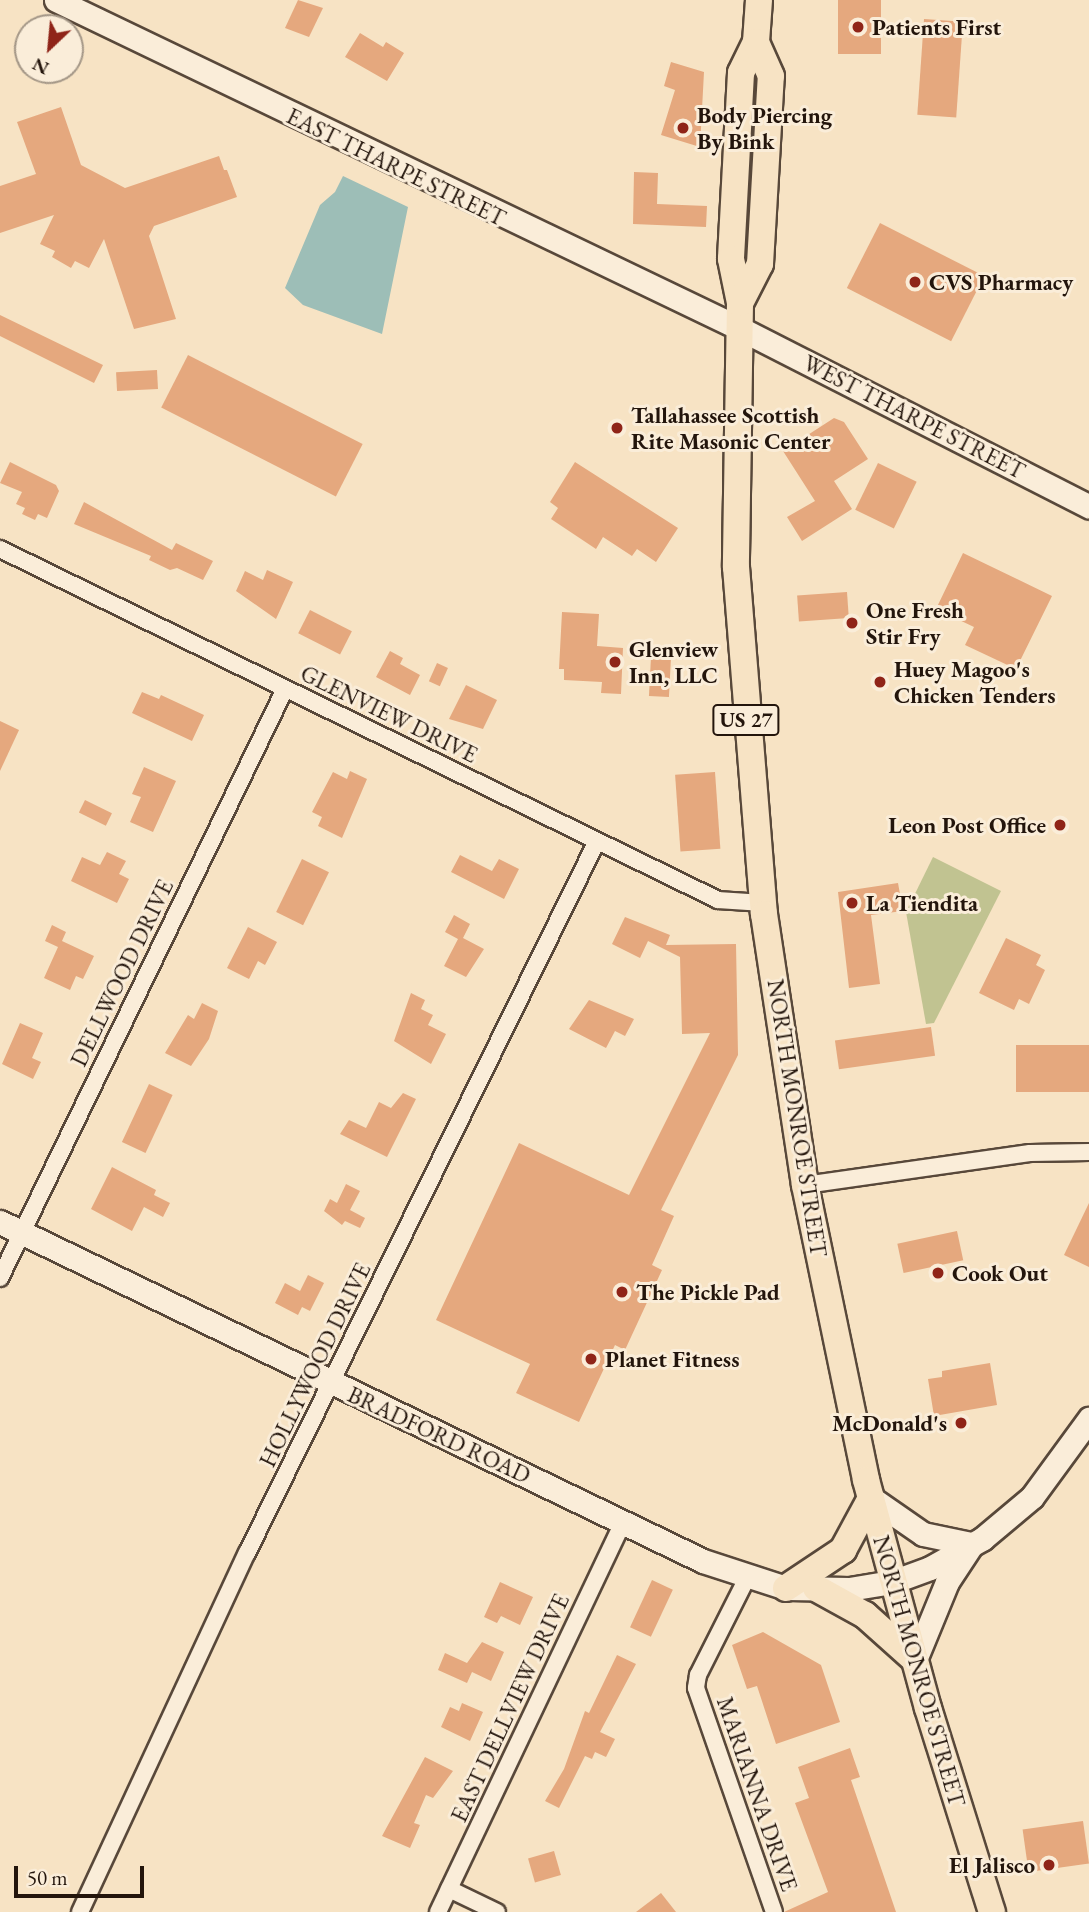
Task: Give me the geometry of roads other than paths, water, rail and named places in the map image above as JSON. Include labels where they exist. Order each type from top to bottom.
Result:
[{"type":"main road","name":"EAST THARPE STREET","points":[[56,0],[739,315]]},
{"type":"main road","name":"NORTH MONROE STREET","points":[[759,0],[756,42],[771,76],[760,264],[739,315],[736,567],[763,903],[805,1185],[871,1498],[892,1582],[992,1912]]},
{"type":"main road","name":"WEST THARPE STREET","points":[[739,315],[1089,506]]},
{"type":"main road","name":"BRADFORD ROAD","points":[[0,1222],[332,1384],[623,1522],[747,1577],[786,1588],[892,1582]]},
{"type":"main road","points":[[892,1582],[971,1544],[1032,1497],[1089,1419]]},
{"type":"main road","points":[[786,1588],[843,1550],[871,1498],[923,1534],[971,1544]]},
{"type":"main road","points":[[816,1588],[864,1615],[915,1660],[943,1591],[971,1544]]},
{"type":"street","name":"GLENVIEW DRIVE","points":[[0,549],[718,900],[763,903]]},
{"type":"street","name":"DELLWOOD DRIVE","points":[[0,1278],[285,689]]},
{"type":"street","name":"HOLLYWOOD DRIVE","points":[[80,1912],[247,1553],[597,841]]},
{"type":"street","points":[[805,1185],[1030,1153],[1089,1152]]},
{"type":"street","name":"EAST DELLVIEW DRIVE","points":[[438,1912],[623,1522]]},
{"type":"street","name":"MARIANNA DRIVE","points":[[747,1577],[698,1675],[696,1688],[774,1912]]},
{"type":"street","points":[[449,1889],[497,1912]]},
{"type":"water","points":[[343,176],[408,207],[382,334],[303,305],[285,288],[320,205],[335,192]]},
{"type":"place","name":"Patients First","points":[[858,27]]},
{"type":"place","name":"Body Piercing By Bink","points":[[683,128]]},
{"type":"place","name":"CVS Pharmacy","points":[[915,282]]},
{"type":"place","name":"Tallahassee Scottish Rite Masonic Center","points":[[617,428]]},
{"type":"place","name":"One Fresh Stir Fry","points":[[852,623]]},
{"type":"place","name":"Glenview Inn, LLC","points":[[615,662]]},
{"type":"place","name":"Huey Magoo's Chicken Tenders","points":[[880,682]]},
{"type":"place","name":"Leon Post Office","points":[[1060,825]]},
{"type":"place","name":"La Tiendita","points":[[852,903]]},
{"type":"place","name":"Cook Out","points":[[938,1273]]},
{"type":"place","name":"The Pickle Pad","points":[[622,1292]]},
{"type":"place","name":"Planet Fitness","points":[[591,1359]]},
{"type":"place","name":"McDonald's","points":[[961,1423]]},
{"type":"place","name":"El Jalisco","points":[[1049,1865]]}]
